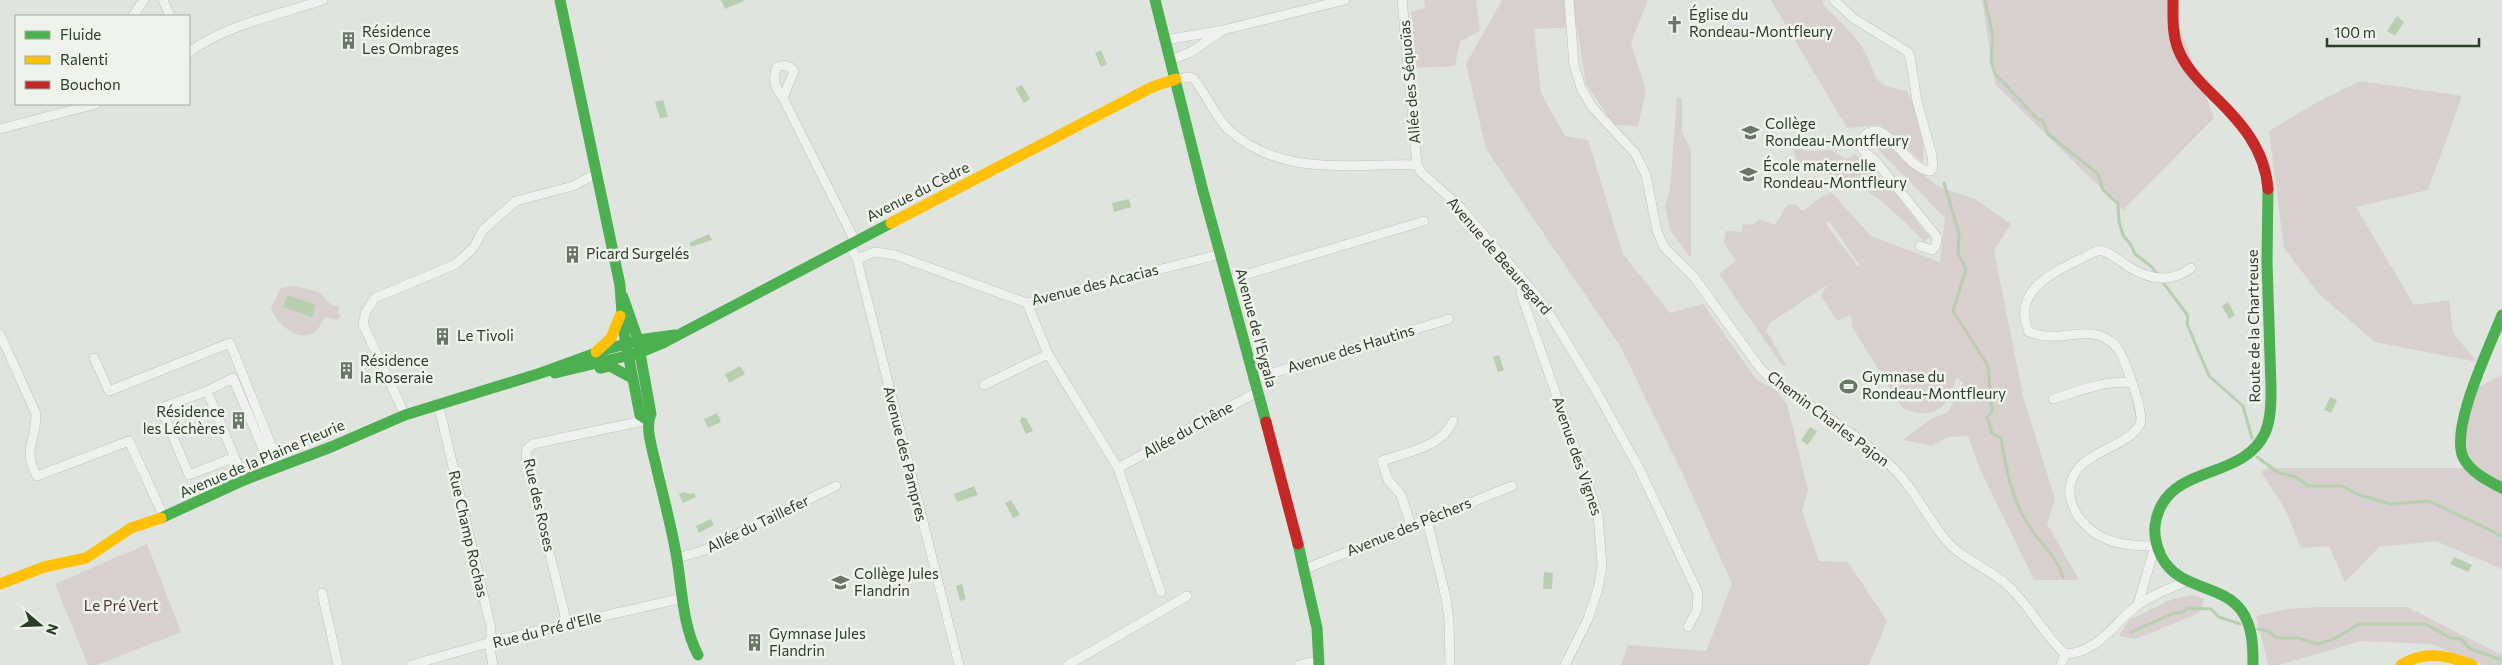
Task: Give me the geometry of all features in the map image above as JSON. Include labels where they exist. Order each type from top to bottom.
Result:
[{"type":"street","points":[[134,15],[144,0]]},
{"type":"street","points":[[163,0],[170,15]]},
{"type":"street","points":[[190,51],[205,41],[234,28],[323,0]]},
{"type":"street","points":[[560,0],[623,297],[621,314],[651,414],[648,420],[678,562],[693,646],[699,660]]},
{"type":"street","name":"Avenue de l'Eygala","points":[[1155,0],[1172,60],[1205,202],[1221,254],[1305,569],[1317,628],[1319,663]]},
{"type":"street","points":[[1166,40],[1223,30],[1345,0]]},
{"type":"street","name":"Allée des Séquoïas","points":[[1402,0],[1417,165]]},
{"type":"street","name":"Chemin Charles Pajon","points":[[1569,0],[1574,65],[1581,88],[1592,107],[1635,153],[1646,175],[1657,231],[1664,247],[1694,277],[1760,368],[1778,384],[1834,420],[1890,465],[1906,481],[1945,539],[1957,551],[1992,573],[2018,595],[2053,643],[2065,654]]},
{"type":"street","points":[[1834,0],[1853,18],[1908,52],[1910,57],[1917,101],[1932,156],[1933,167],[1931,171],[1926,171],[1912,165],[1888,136],[1880,132],[1873,131],[1866,134],[1860,146],[1864,153],[1874,160],[1937,237],[1936,246],[1932,250],[1920,246]]},
{"type":"street","name":"Route de la Chartreuse","points":[[2155,546],[2157,519],[2170,492],[2190,478],[2232,463],[2249,453],[2263,436],[2271,406],[2268,204],[2265,166],[2252,137],[2204,87],[2184,60],[2172,26],[2173,0]]},
{"type":"street","points":[[1172,60],[1191,52],[1223,30]]},
{"type":"street","points":[[1176,79],[1189,76],[1194,79],[1228,128],[1258,150],[1283,161],[1306,164],[1417,165]]},
{"type":"street","name":"Avenue du Cèdre","points":[[633,349],[663,344],[675,335],[1152,87],[1176,79]]},
{"type":"street","name":"Avenue des Pampres","points":[[783,98],[852,242],[958,665]]},
{"type":"street","points":[[0,129],[92,105]]},
{"type":"street","name":"Avenue de Beauregard","points":[[1417,165],[1422,173],[1459,206],[1519,275],[1552,318],[1595,389],[1670,531],[1698,592],[1697,610],[1688,628]]},
{"type":"street","points":[[405,415],[363,324],[366,310],[374,298],[456,264],[474,247],[483,230],[516,201],[573,186],[596,174]]},
{"type":"street","points":[[1228,280],[1424,221]]},
{"type":"street","points":[[2155,546],[2120,544],[2100,536],[2090,530],[2077,514],[2070,495],[2074,474],[2080,468],[2140,426],[2142,418],[2131,383],[2116,346],[2097,333],[2048,336],[2029,332],[2024,321],[2027,296],[2035,286],[2098,250],[2105,251],[2136,271],[2156,278],[2173,278],[2192,268]]},
{"type":"street","name":"Avenue des Acacias","points":[[857,259],[875,252],[895,255],[1027,303],[1221,254]]},
{"type":"street","name":"Avenue des Vignes","points":[[1519,275],[1522,297],[1598,514],[1602,566],[1598,589],[1588,618],[1565,665]]},
{"type":"street","points":[[623,297],[629,306],[633,349],[632,378],[640,415],[648,420]]},
{"type":"street","points":[[1027,303],[1048,354],[1118,468],[1161,592]]},
{"type":"street","name":"Avenue de la Plaine Fleurie","points":[[593,355],[611,338],[621,314]]},
{"type":"street","points":[[2502,315],[2468,404],[2461,426],[2460,444],[2463,458],[2469,466],[2502,488]]},
{"type":"street","name":"Avenue des Hautins","points":[[1253,379],[1449,319]]},
{"type":"street","points":[[0,334],[36,414],[36,428],[28,456],[37,476],[129,441],[164,517]]},
{"type":"street","points":[[94,358],[109,391],[230,343],[276,469]]},
{"type":"street","name":"Avenue de la Plaine Fleurie","points":[[0,584],[44,567],[86,558],[118,535],[164,517],[244,480],[276,469],[405,415],[438,403],[541,373],[557,365],[593,355],[633,349]]},
{"type":"street","name":"Avenue de la Plaine Fleurie","points":[[541,373],[560,373],[573,370],[633,349]]},
{"type":"street","points":[[984,385],[1048,354]]},
{"type":"street","name":"Avenue de la Plaine Fleurie","points":[[573,370],[582,372],[610,366],[632,378]]},
{"type":"street","points":[[234,458],[189,475],[161,408],[207,391],[233,378],[276,469]]},
{"type":"street","points":[[2053,400],[2101,386],[2123,382],[2131,383]]},
{"type":"street","points":[[207,391],[244,480]]},
{"type":"street","name":"Allée du Chêne","points":[[1118,468],[1257,392]]},
{"type":"street","name":"Rue Champ Rochas","points":[[438,403],[487,612],[493,665]]},
{"type":"street","name":"Rue des Roses","points":[[567,624],[526,456],[527,449],[533,444],[648,420]]},
{"type":"street","points":[[1411,526],[1401,495],[1388,480],[1382,461],[1435,442],[1449,431],[1453,421]]},
{"type":"street","name":"Allée du Taillefer","points":[[678,562],[836,486]]},
{"type":"street","name":"Avenue des Pêchers","points":[[1305,569],[1512,486]]},
{"type":"street","points":[[1426,520],[1446,598],[1449,621],[1450,665]]},
{"type":"street","points":[[2138,604],[2155,546]]},
{"type":"street","points":[[2155,546],[2168,565],[2187,581],[2219,593],[2241,610],[2251,631],[2253,665]]},
{"type":"street","points":[[678,562],[693,606],[698,637],[699,660]]},
{"type":"street","points":[[2061,665],[2065,654],[2085,650],[2100,641],[2112,632],[2138,604],[2187,581]]},
{"type":"street","points":[[322,593],[338,665]]},
{"type":"street","points":[[1068,665],[1187,596]]},
{"type":"street","name":"Rue du Pré d'Elle","points":[[411,665],[567,624],[683,598]]},
{"type":"street","points":[[2401,665],[2424,654],[2442,654],[2459,662],[2472,665]]},
{"type":"street","points":[[1299,665],[1319,663]]},
{"type":"green space","points":[[1424,0],[1476,0],[1480,31],[1460,41],[1455,66],[1416,68],[1411,12],[1425,8]]},
{"type":"green space","points":[[1502,0],[1648,0],[1631,43],[1646,90],[1638,126],[1614,125],[1586,84],[1577,27],[1534,29],[1541,93],[1565,136],[1588,140],[1623,254],[1670,313],[1703,304],[1756,379],[1777,391],[1787,404],[1808,490],[1802,511],[1819,561],[1848,562],[1887,621],[1869,665],[1621,665],[1628,645],[1706,651],[1732,584],[1686,481],[1620,346],[1486,149],[1466,64]]},
{"type":"green space","points":[[1771,0],[1823,0],[1823,5],[1855,37],[1880,82],[1886,86],[1907,91],[1924,127],[1923,163],[1880,125],[1847,128]]},
{"type":"green space","points":[[1982,0],[2169,0],[2214,118],[2123,210],[1995,84]]},
{"type":"green space","points":[[2361,81],[2462,96],[2428,190],[2356,207],[2414,305],[2449,300],[2453,333],[2477,362],[2375,342],[2319,294],[2284,248],[2269,131],[2319,101]]},
{"type":"green space","points":[[1677,97],[1682,99],[1682,132],[1691,150],[1691,258],[1670,230],[1665,206],[1670,189]]},
{"type":"green space","points":[[1882,142],[1939,187],[1975,199],[2011,224],[1994,251],[2024,400],[2055,499],[2047,524],[2079,580],[2034,580],[1979,467],[1968,436],[1948,437],[1932,446],[1903,440],[1931,419],[1948,412],[1963,383],[1957,377],[1950,396],[1941,408],[1928,413],[1922,413],[1902,407],[1852,327],[1851,315],[1837,321],[1821,296],[1827,285],[1770,323],[1766,330],[1787,367],[1781,364],[1719,274],[1736,261],[1724,243],[1726,231],[1742,232],[1743,224],[1752,225],[1760,219],[1774,225],[1789,204],[1797,205],[1801,210],[1805,210],[1815,201],[1831,192],[1871,236],[1940,262],[1945,218],[1876,147]],"holes":[[[1829,221],[1861,267],[1857,265],[1826,224]]]},
{"type":"green space","points":[[1792,148],[1808,151],[1830,150],[1846,159],[1855,154],[1895,193],[1929,237],[1925,242],[1885,204],[1857,185],[1823,173],[1803,170],[1798,164]]},
{"type":"green space","points":[[295,286],[319,292],[331,305],[339,307],[337,313],[341,314],[338,320],[325,317],[317,330],[303,335],[296,334],[283,326],[271,308],[281,288]]},
{"type":"green space","points":[[2502,375],[2502,569],[2436,541],[2379,547],[2345,582],[2329,546],[2301,548],[2285,509],[2261,472],[2267,468],[2466,468],[2465,425],[2478,387]]},
{"type":"green space","name":"Le Pré Vert","points":[[147,544],[181,632],[97,665],[88,665],[55,584]]},
{"type":"green space","points":[[2193,595],[2204,599],[2199,613],[2136,639],[2119,636],[2129,620],[2173,599]]},
{"type":"green space","points":[[2407,607],[2502,655],[2502,665],[2482,665],[2431,644],[2361,641],[2279,665],[2268,665],[2256,616],[2287,609]]},
{"type":"shaded area","points":[[721,0],[743,0],[744,1],[725,9]]},
{"type":"shaded area","points":[[2397,16],[2404,22],[2395,36],[2387,31]]},
{"type":"shaded area","points":[[1101,50],[1107,64],[1101,67],[1095,53]]},
{"type":"shaded area","points":[[1022,85],[1030,99],[1024,103],[1015,88]]},
{"type":"shaded area","points":[[663,100],[668,117],[660,118],[655,102]]},
{"type":"shaded area","points":[[1129,199],[1131,207],[1114,212],[1112,203]]},
{"type":"shaded area","points":[[709,234],[712,240],[691,247],[689,243]]},
{"type":"shaded area","points":[[287,295],[316,305],[312,317],[283,307]]},
{"type":"shaded area","points":[[2228,302],[2235,315],[2229,319],[2222,306]]},
{"type":"shaded area","points":[[1499,355],[1504,370],[1498,372],[1493,357]]},
{"type":"shaded area","points":[[740,366],[745,374],[729,383],[725,374]]},
{"type":"shaded area","points":[[2330,397],[2337,400],[2331,413],[2324,410]]},
{"type":"shaded area","points":[[717,413],[721,422],[708,428],[704,419]]},
{"type":"shaded area","points":[[1022,417],[1026,418],[1033,431],[1026,434],[1020,421]]},
{"type":"shaded area","points":[[1810,427],[1817,431],[1808,445],[1801,440]]},
{"type":"shaded area","points":[[974,486],[978,495],[957,502],[954,494]]},
{"type":"shaded area","points":[[684,492],[694,493],[696,497],[683,503],[679,494]]},
{"type":"shaded area","points":[[1011,500],[1020,515],[1013,518],[1005,503]]},
{"type":"shaded area","points":[[711,519],[714,525],[699,533],[696,526]]},
{"type":"shaded area","points":[[2454,557],[2472,565],[2468,572],[2450,564]]},
{"type":"shaded area","points":[[1544,572],[1553,573],[1552,589],[1543,589]]},
{"type":"shaded area","points":[[962,584],[966,599],[960,601],[956,586]]},
{"type":"waterway","points":[[1985,0],[1993,37],[1991,61],[1995,74],[2038,119],[2043,121],[2048,134],[2098,174],[2103,190],[2118,204],[2119,222],[2123,235],[2135,254],[2151,266],[2188,316],[2187,324],[2209,376],[2243,406],[2252,438]]},
{"type":"waterway","points":[[1944,183],[1959,233],[1958,253],[1966,269],[1953,311],[1988,366],[1992,412],[1987,417],[1992,433],[2001,438],[2007,472],[2018,505],[2029,526],[2057,562],[2063,577]]},
{"type":"waterway","points":[[2257,457],[2279,473],[2296,477],[2308,486],[2341,486],[2360,495],[2390,504],[2429,501],[2502,536]]},
{"type":"waterway","points":[[2131,632],[2174,613],[2182,613],[2187,608],[2211,609],[2219,617],[2240,624]]},
{"type":"waterway","points":[[2258,629],[2268,631],[2277,638],[2298,638],[2318,644],[2336,638],[2359,624],[2425,624],[2451,638],[2461,639],[2470,649],[2502,660]]},
{"type":"traffic: fast","points":[[560,0],[620,285],[623,328],[640,415],[648,420]]},
{"type":"traffic: fast","points":[[1155,0],[1203,191],[1266,422]]},
{"type":"traffic: fast","points":[[2253,665],[2250,630],[2241,610],[2222,595],[2189,581],[2169,567],[2161,556],[2156,541],[2155,526],[2161,506],[2172,492],[2187,482],[2239,460],[2254,449],[2267,428],[2271,394],[2267,262],[2268,189]]},
{"type":"traffic: fast","points":[[555,373],[639,353],[663,343],[891,223]]},
{"type":"traffic: fast","points":[[623,297],[637,337],[651,414],[649,420],[650,441],[673,537],[686,620],[698,655]]},
{"type":"traffic: fast","points":[[2502,315],[2466,407],[2460,444],[2463,457],[2470,467],[2480,476],[2502,488]]},
{"type":"traffic: fast","points":[[161,518],[244,480],[331,447],[405,415],[541,373],[607,349],[645,339],[675,335]]},
{"type":"traffic: fast","points":[[600,368],[610,366],[632,378]]},
{"type":"traffic: fast","points":[[1298,544],[1317,628],[1319,665]]},
{"type":"traffic: slow","points":[[891,223],[1152,87],[1176,79]]},
{"type":"traffic: slow","points":[[596,352],[611,338],[620,316]]},
{"type":"traffic: slow","points":[[0,584],[44,567],[86,558],[131,528],[161,518]]},
{"type":"traffic: slow","points":[[2401,665],[2410,660],[2428,656],[2445,657],[2472,665]]},
{"type":"traffic: jam","points":[[2173,0],[2174,31],[2181,56],[2193,74],[2233,115],[2250,137],[2262,161],[2268,189]]},
{"type":"traffic: jam","points":[[1266,422],[1298,544]]},
{"type":"place","name":"Église du Rondeau-Montfleury","points":[[1675,24]]},
{"type":"place","name":"Résidence Les Ombrages","points":[[348,41]]},
{"type":"place","name":"Collège Rondeau-Montfleury","points":[[1751,133]]},
{"type":"place","name":"École maternelle Rondeau-Montfleury","points":[[1749,175]]},
{"type":"place","name":"Picard Surgelés","points":[[572,254]]},
{"type":"place","name":"Le Tivoli","points":[[443,336]]},
{"type":"place","name":"Résidence la Roseraie","points":[[346,370]]},
{"type":"place","name":"Gymnase du Rondeau-Montfleury","points":[[1848,386]]},
{"type":"place","name":"Résidence les Léchères","points":[[239,421]]},
{"type":"place","name":"Collège Jules Flandrin","points":[[840,583]]},
{"type":"place","name":"Gymnase Jules Flandrin","points":[[755,643]]}]
